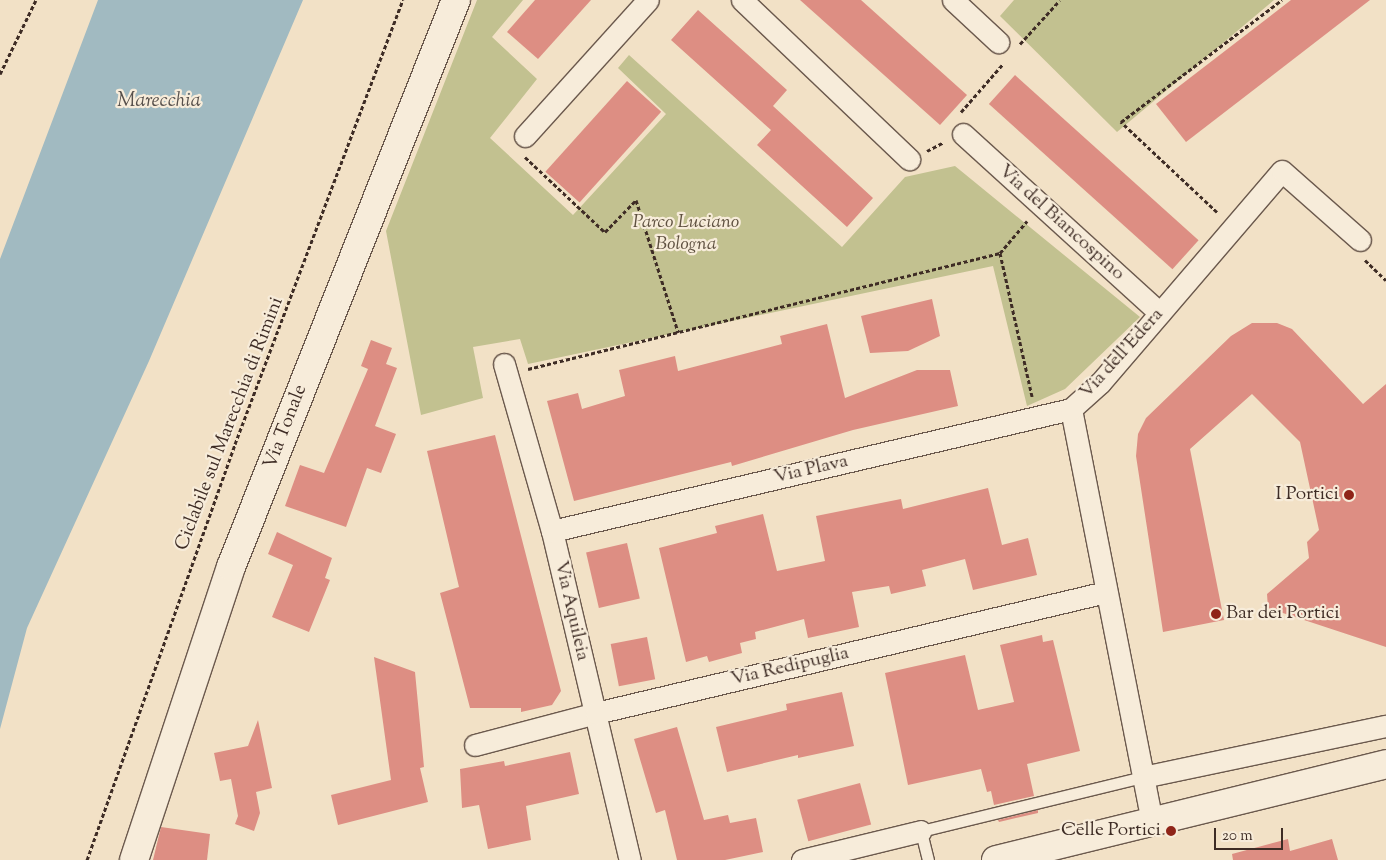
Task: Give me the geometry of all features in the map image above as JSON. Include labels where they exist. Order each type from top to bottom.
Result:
[{"type":"street","name":"Via Tonale","points":[[134,860],[231,567],[456,0]]},
{"type":"street","points":[[525,136],[648,0]]},
{"type":"street","points":[[742,0],[909,160]]},
{"type":"street","points":[[953,0],[1007,50]]},
{"type":"street","name":"Via del Biancospino","points":[[956,137],[1041,204],[1160,313]]},
{"type":"street","name":"Via dell'Edera","points":[[1152,822],[1071,409],[1100,383],[1282,171],[1360,240]]},
{"type":"street","name":"Via Aquileia","points":[[506,369],[552,531],[630,860]]},
{"type":"street","name":"Via Plava","points":[[552,531],[1071,409]]},
{"type":"street","name":"Via Redipuglia","points":[[475,745],[596,713],[1106,592]]},
{"type":"street","points":[[1143,777],[1386,726]]},
{"type":"street","points":[[996,860],[1385,764]]},
{"type":"street","points":[[802,860],[920,831]]},
{"type":"lane","points":[[928,860],[920,831],[1143,777]]},
{"type":"path","points":[[0,74],[36,0]]},
{"type":"path","name":"Ciclabile sul Marecchia di Rimini","points":[[87,860],[235,444],[403,0]]},
{"type":"path","points":[[909,160],[956,137],[954,120],[1007,50],[1060,0]]},
{"type":"path","points":[[1234,226],[1121,122],[1282,0]]},
{"type":"path","points":[[525,136],[514,147],[605,232],[636,200],[678,332]]},
{"type":"path","points":[[506,369],[678,332],[1000,253],[1041,204]]},
{"type":"path","points":[[1000,253],[1037,417]]},
{"type":"green space","name":"Parco Luciano Bologna","points":[[477,0],[523,0],[492,37],[537,79],[490,138],[573,215],[666,114],[618,68],[629,55],[842,247],[905,177],[955,166],[1140,317],[1065,389],[1027,406],[993,266],[528,364],[520,339],[473,347],[483,398],[421,415],[386,231]]},
{"type":"green space","points":[[1014,0],[1274,0],[1117,132],[1000,16]]},
{"type":"water","name":"Marecchia","points":[[98,0],[303,0],[149,361],[27,628],[0,729],[0,259]]},
{"type":"building","points":[[535,0],[591,0],[538,59],[507,32]]},
{"type":"building","points":[[800,0],[861,0],[967,95],[940,125]]},
{"type":"building","points":[[1291,0],[1370,0],[1186,142],[1156,104]]},
{"type":"building","points":[[698,10],[787,90],[773,106],[873,198],[847,227],[757,145],[771,130],[671,40]]},
{"type":"building","points":[[1015,75],[1199,240],[1172,269],[989,104]]},
{"type":"building","points":[[627,81],[661,112],[580,202],[545,172]]},
{"type":"building","points":[[932,299],[940,336],[908,351],[870,353],[861,316]]},
{"type":"building","name":"I Portici","points":[[1252,323],[1277,323],[1292,329],[1363,404],[1386,384],[1386,647],[1268,608],[1267,594],[1309,558],[1307,542],[1319,530],[1300,442],[1252,394],[1190,449],[1224,620],[1163,632],[1136,456],[1138,434],[1146,418],[1231,336]]},
{"type":"building","points":[[827,324],[845,398],[917,370],[950,370],[958,406],[853,430],[732,466],[731,462],[574,501],[547,401],[578,393],[582,409],[625,396],[619,370],[675,356],[678,371],[782,344],[780,336]]},
{"type":"building","points":[[371,340],[392,348],[386,364],[397,368],[375,426],[396,434],[381,473],[367,468],[346,527],[285,506],[300,465],[324,473],[368,369],[361,366]]},
{"type":"building","points":[[495,435],[561,691],[552,705],[521,712],[521,708],[470,708],[440,593],[459,587],[427,451]]},
{"type":"building","points":[[988,488],[1002,545],[1028,538],[1037,575],[973,590],[965,559],[922,570],[926,586],[891,594],[889,586],[852,592],[859,627],[808,638],[804,619],[755,632],[756,639],[740,643],[742,653],[709,662],[707,656],[686,662],[659,548],[717,533],[715,526],[763,514],[777,571],[825,561],[816,516],[901,499],[903,509]]},
{"type":"building","points":[[277,532],[332,558],[325,578],[330,580],[309,632],[272,617],[293,565],[268,554]]},
{"type":"building","points":[[627,543],[640,599],[599,608],[586,552]]},
{"type":"building","points":[[1042,635],[1043,642],[1053,640],[1080,751],[1027,764],[1034,796],[994,805],[991,791],[987,792],[981,769],[908,785],[885,673],[965,655],[978,710],[1014,702],[1000,645]]},
{"type":"building","points":[[647,637],[655,679],[619,686],[611,644]]},
{"type":"building","points":[[374,657],[415,672],[424,767],[420,768],[428,802],[338,825],[331,795],[391,780]]},
{"type":"building","points":[[842,692],[854,746],[798,758],[798,755],[727,772],[716,727],[787,710],[786,704]]},
{"type":"building","points":[[258,720],[272,788],[256,792],[260,813],[254,831],[235,824],[238,816],[231,779],[220,781],[214,753],[248,746]]},
{"type":"building","points":[[677,727],[704,820],[728,815],[730,823],[756,818],[763,852],[725,860],[677,860],[665,810],[656,813],[634,739]]},
{"type":"building","points":[[570,752],[579,794],[526,806],[531,840],[488,849],[479,805],[462,808],[460,769],[504,761],[505,766]]},
{"type":"building","points":[[860,783],[871,825],[808,841],[797,800]]},
{"type":"building","points":[[1038,810],[1038,813],[999,822],[998,820]]},
{"type":"building","points":[[161,827],[210,834],[207,860],[153,860]]},
{"type":"building","points":[[1288,839],[1290,851],[1332,839],[1338,860],[1233,860],[1232,854]]},
{"type":"place","name":"I Portici","points":[[1349,495]]},
{"type":"place","name":"Bar dei Portici","points":[[1216,614]]},
{"type":"place","name":"Celle Portici","points":[[1171,831]]}]
